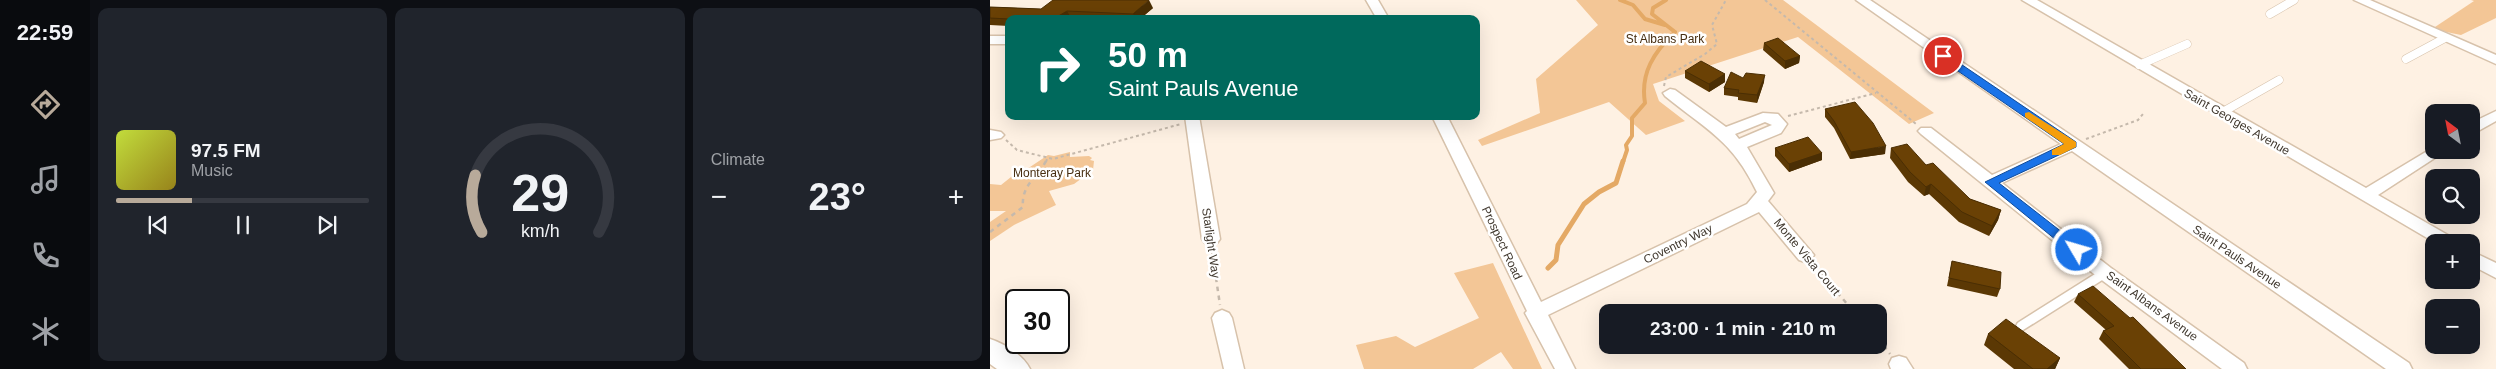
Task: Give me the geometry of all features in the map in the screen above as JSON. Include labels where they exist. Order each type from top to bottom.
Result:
[{"type":"street","points":[[1372,0],[1381,15]]},
{"type":"street","name":"Saint Pauls Avenue","points":[[1862,0],[2402,369]]},
{"type":"street","points":[[2360,0],[2496,60]]},
{"type":"street","name":"Saint Georges Avenue","points":[[2036,1],[2139,65],[2433,234]]},
{"type":"street","points":[[990,40],[1005,40]]},
{"type":"street","points":[[1670,92],[1724,133],[1736,146],[1766,193],[1759,201]]},
{"type":"street","points":[[2480,125],[2496,115]]},
{"type":"street","points":[[1724,133],[1763,118],[1773,117],[1780,124],[1776,130],[1736,146]]},
{"type":"street","name":"Starlight Way","points":[[1193,120],[1211,240]]},
{"type":"street","name":"Prospect Road","points":[[1440,120],[1472,179],[1535,313],[1565,369]]},
{"type":"street","name":"Saint Albans Avenue","points":[[1926,131],[2105,273],[2237,369]]},
{"type":"street","points":[[1991,182],[2072,145]]},
{"type":"street","points":[[2366,195],[2425,159]]},
{"type":"street","name":"Coventry Way","points":[[1535,313],[1753,208],[1759,201]]},
{"type":"street","name":"Monte Vista Court","points":[[1759,201],[1804,255]]},
{"type":"street","points":[[2480,261],[2496,271]]},
{"type":"street","points":[[1222,318],[1234,369]]},
{"type":"street","points":[[990,350],[1017,369]]},
{"type":"lane","points":[[2270,14],[2294,0]]},
{"type":"lane","points":[[2406,60],[2445,38]]},
{"type":"lane","points":[[2139,65],[2188,44]]},
{"type":"lane","points":[[2221,113],[2279,80]]},
{"type":"lane","points":[[2021,326],[2105,273]]},
{"type":"path","points":[[1670,92],[1663,88],[1666,76],[1705,54],[1717,44],[1712,25],[1726,0]]},
{"type":"path","points":[[1764,0],[1876,93],[1926,131]]},
{"type":"path","points":[[1790,116],[1876,93]]},
{"type":"path","points":[[2092,136],[2138,120],[2143,114]]},
{"type":"path","points":[[993,135],[1018,150],[1047,159],[1074,154],[1190,120]]},
{"type":"path","points":[[990,232],[1023,208],[1021,203],[1024,187],[1045,165],[1047,159]]},
{"type":"path","name":"Starlight Way","points":[[1211,240],[1222,318]]},
{"type":"path","name":"Monte Vista Court","points":[[1804,255],[1847,304]]},
{"type":"green space","name":"St Albans Park","points":[[1576,0],[1783,0],[1934,113],[1909,124],[1798,37],[1653,84],[1659,101],[1685,121],[1646,135],[1609,102],[1482,146],[1478,140],[1540,113],[1536,79],[1598,25]]},
{"type":"green space","points":[[2471,0],[2496,0],[2496,18],[2461,35],[2432,29],[2474,1]]},
{"type":"green space","name":"Monteray Park","points":[[1070,152],[1070,157],[1089,156],[1092,158],[1090,160],[1094,161],[1093,170],[1074,184],[1049,191],[1056,205],[1014,225],[990,241],[990,222],[1006,211],[990,211],[990,184],[1001,185],[1016,173],[1024,174],[1027,169],[1048,155],[1054,156]]},
{"type":"green space","points":[[1493,263],[1542,369],[1513,369],[1501,352],[1473,369],[1364,369],[1356,345],[1396,336],[1415,347],[1479,318],[1454,273]]},
{"type":"building","points":[[1053,0],[1149,0],[1133,14],[1067,11],[1060,15],[1005,15],[1005,19],[990,18],[990,7],[1041,9]]},
{"type":"building","points":[[1778,38],[1800,56],[1785,61],[1764,43]]},
{"type":"building","points":[[1701,61],[1725,74],[1709,84],[1685,71]]},
{"type":"building","points":[[1731,72],[1743,78],[1746,73],[1765,75],[1757,95],[1738,93],[1739,90],[1724,88]]},
{"type":"building","points":[[1855,102],[1873,123],[1886,146],[1851,152],[1825,109]]},
{"type":"building","points":[[1808,137],[1822,153],[1789,164],[1775,148]]},
{"type":"building","points":[[1907,144],[1926,165],[1933,163],[1970,199],[2001,210],[1992,226],[1962,212],[1931,184],[1926,187],[1910,172],[1891,148]]},
{"type":"building","points":[[1952,261],[2001,272],[2000,289],[1949,278]]},
{"type":"building","points":[[2093,286],[2130,318],[2133,317],[2186,369],[2141,369],[2103,331],[2114,326],[2078,294]]},
{"type":"building","points":[[2006,319],[2060,358],[2047,369],[2033,369],[1988,334]]},
{"type":"waterway","points":[[1620,0],[1633,5],[1645,19],[1665,25]]},
{"type":"waterway","points":[[1623,162],[1627,150],[1626,145],[1632,136],[1632,118],[1645,103],[1645,82],[1650,64],[1661,47],[1675,32],[1652,14],[1653,8],[1666,0]]},
{"type":"waterway","points":[[1548,268],[1556,260],[1558,245],[1584,204],[1599,192],[1616,183],[1623,161]]},
{"type":"slow traffic","points":[[2029,115],[2072,145],[2056,153]]},
{"type":"route","points":[[1943,56],[2072,145],[1991,182],[2077,250]]}]
